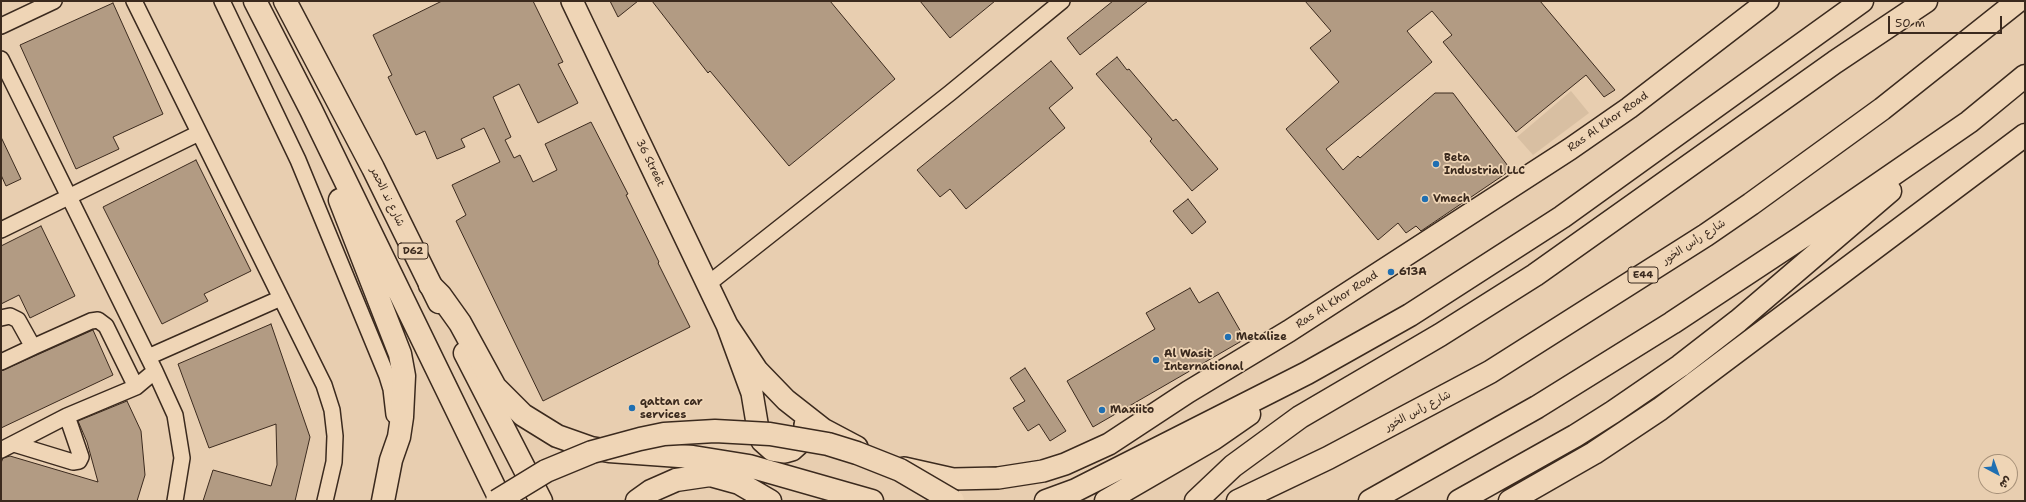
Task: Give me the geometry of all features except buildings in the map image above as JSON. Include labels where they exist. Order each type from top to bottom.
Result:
[{"type":"main road","name":"D62","points":[[255,1],[311,110],[500,501]]},
{"type":"main road","name":"شارع ند الحمر","points":[[285,1],[373,168],[430,285],[540,501]]},
{"type":"main road","points":[[1046,501],[1076,490],[1307,373],[1410,315],[1512,251],[1611,183],[1862,1]]},
{"type":"main road","points":[[1196,501],[1233,466],[1300,417],[1440,336],[1582,244],[1835,62],[1926,1]]},
{"type":"main road","name":"شارع رأس الخور","points":[[1238,501],[1328,458],[1452,393],[1532,346],[1612,295],[1752,204],[1817,157],[1935,68],[2018,1]]},
{"type":"main road","points":[[1459,501],[1575,436],[1680,366],[1738,321],[1969,122],[2025,76]]},
{"type":"main road","points":[[311,110],[327,170],[400,354],[404,376],[403,404],[399,436],[391,460],[383,501]]},
{"type":"main road","points":[[1370,501],[1537,407],[1672,323],[1802,237],[1969,122]]},
{"type":"main road","points":[[1510,501],[1594,453],[1667,405],[2025,135]]},
{"type":"main road","points":[[430,285],[440,295],[460,323],[495,387],[523,415],[557,436],[591,448],[609,451],[693,457],[749,466],[872,501]]},
{"type":"main road","points":[[1106,501],[1213,439],[1307,373]]},
{"type":"main road","points":[[497,501],[546,471],[592,452],[640,439],[671,434],[715,431],[770,434],[836,446],[900,470],[953,501]]},
{"type":"main road","points":[[637,501],[650,491],[676,480],[710,476],[739,483],[770,501]]},
{"type":"street","points":[[1,26],[54,1]]},
{"type":"street","points":[[134,1],[324,385],[332,410],[335,436],[334,462],[324,501]]},
{"type":"street","points":[[222,1],[298,160],[387,376],[391,389],[394,415],[391,460]]},
{"type":"street","name":"36 Street","points":[[572,1],[727,325]]},
{"type":"street","points":[[708,284],[950,93],[1062,1]]},
{"type":"street","name":"Ras Al Khor Road","points":[[727,325],[757,370],[781,395],[823,429],[880,459],[916,472],[953,479],[1020,476],[1065,464],[1087,455],[1128,433],[1188,392],[1289,331],[1570,149],[1629,108],[1768,1]]},
{"type":"street","points":[[1,59],[155,371],[175,415],[180,436],[182,458],[175,501]]},
{"type":"street","points":[[1,230],[199,133]]},
{"type":"street","points":[[148,357],[281,298]]},
{"type":"street","points":[[1,318],[10,316],[18,320],[33,347]]},
{"type":"street","points":[[1,362],[91,320],[101,321],[106,326],[136,387]]},
{"type":"street","points":[[727,325],[752,393],[759,435],[762,441],[772,450],[785,452],[792,450],[798,446],[805,435],[804,415]]},
{"type":"street","points":[[7,447],[68,416],[136,387],[155,371]]},
{"type":"street","points":[[7,447],[73,462],[78,461],[81,457],[68,416]]},
{"type":"shaded area","points":[[1571,91],[1589,113],[1533,155],[1517,137]]},
{"type":"place","name":"Beta Industrial LLC","points":[[1436,164]]},
{"type":"place","name":"Vmech","points":[[1425,199]]},
{"type":"place","name":"613A","points":[[1391,272]]},
{"type":"place","name":"Metalize","points":[[1228,337]]},
{"type":"place","name":"Al Wasit International","points":[[1156,360]]},
{"type":"place","name":"qattan car services","points":[[632,408]]},
{"type":"place","name":"Maxiito","points":[[1102,410]]}]
